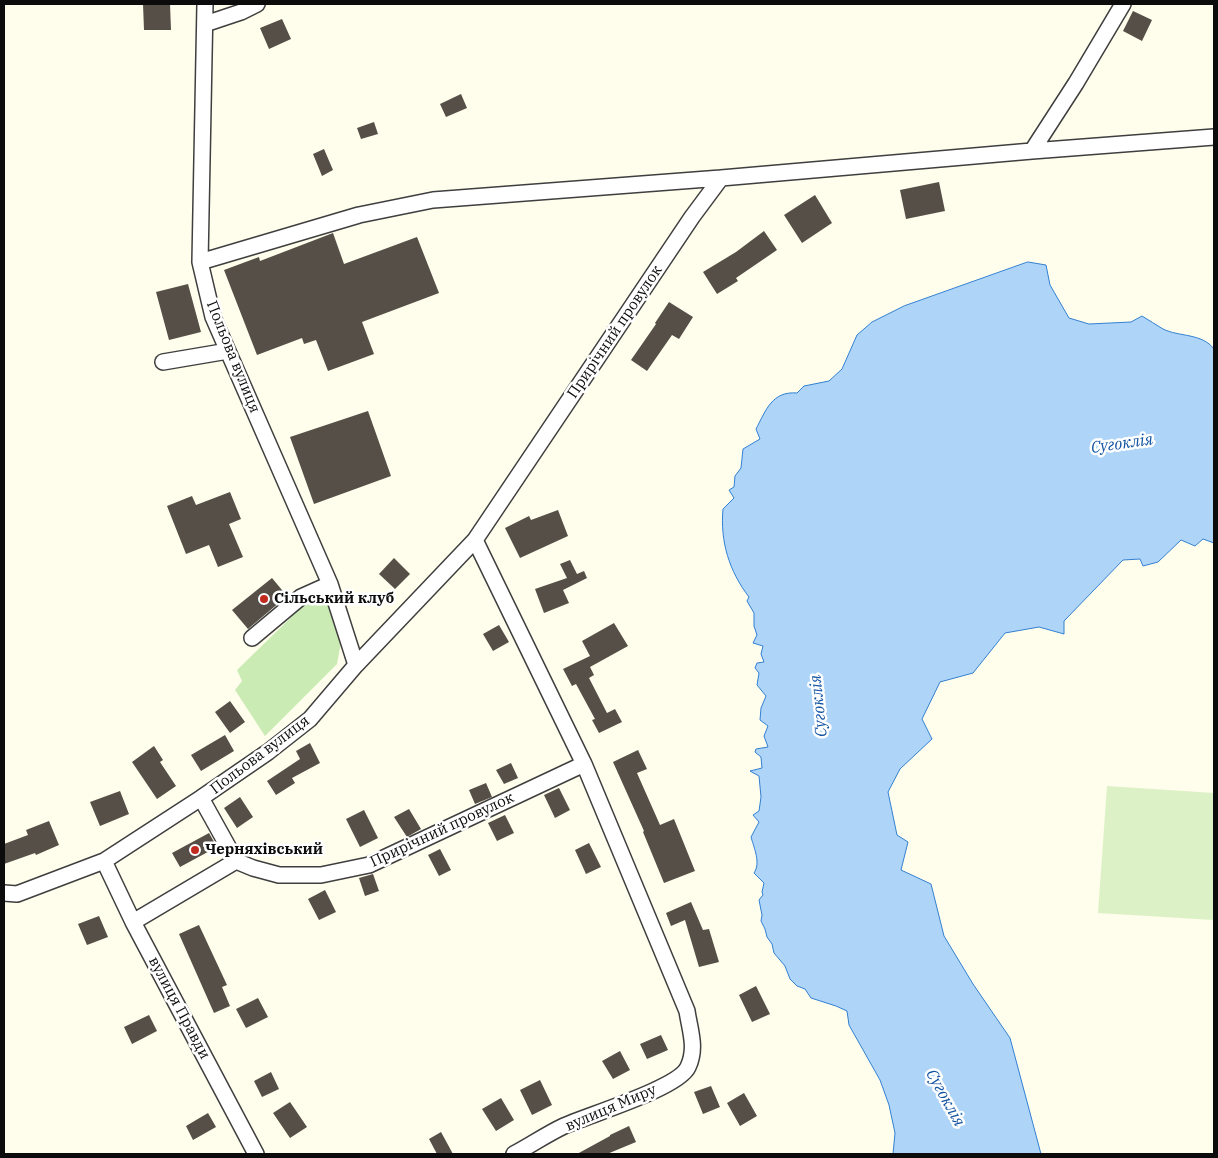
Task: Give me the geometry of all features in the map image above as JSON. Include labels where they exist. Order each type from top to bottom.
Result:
[{"type":"street","name":"Польова вулиця","points":[[4,893],[17,894],[104,861],[268,752],[310,719],[356,665],[330,584],[214,316],[200,262],[205,4]]},
{"type":"street","points":[[205,24],[241,12],[257,4]]},
{"type":"street","points":[[1032,151],[1076,83],[1123,4]]},
{"type":"street","points":[[200,262],[358,215],[433,200],[1214,137]]},
{"type":"street","name":"Прирічний провулок","points":[[356,665],[475,540],[692,217],[721,178]]},
{"type":"street","points":[[163,362],[228,350]]},
{"type":"street","points":[[475,540],[584,764]]},
{"type":"street","points":[[252,638],[300,597],[330,584]]},
{"type":"street","name":"Прирічний провулок","points":[[236,860],[253,868],[279,875],[321,875],[369,865],[584,764]]},
{"type":"street","name":"вулиця Миру","points":[[514,1154],[565,1126],[614,1108],[675,1081],[688,1069],[694,1049],[686,1011],[584,764]]},
{"type":"street","points":[[133,922],[236,860],[201,798]]},
{"type":"street","name":"вулиця Правди","points":[[104,861],[133,922],[256,1154]]},
{"type":"green space","points":[[326,595],[341,642],[337,664],[265,736],[235,690],[242,681],[237,670],[313,596]]},
{"type":"green space","points":[[1107,786],[1214,793],[1214,920],[1098,913]]},
{"type":"water","name":"Сугоклія","points":[[1028,262],[1046,265],[1050,285],[1069,318],[1089,324],[1131,322],[1142,316],[1169,332],[1203,340],[1214,349],[1214,543],[1203,539],[1195,546],[1181,540],[1158,562],[1143,566],[1140,559],[1123,560],[1064,621],[1064,634],[1039,627],[1005,633],[973,673],[940,682],[922,719],[932,739],[900,769],[888,792],[897,835],[908,842],[901,870],[931,884],[944,936],[973,984],[1010,1038],[1041,1154],[893,1154],[895,1133],[889,1105],[880,1080],[849,1025],[847,1011],[811,998],[805,989],[797,986],[790,979],[785,966],[774,953],[772,944],[761,921],[762,915],[759,900],[763,895],[764,883],[754,873],[757,860],[751,837],[759,822],[753,815],[759,811],[761,797],[759,776],[750,771],[762,768],[761,757],[755,752],[756,749],[768,747],[764,736],[768,726],[760,720],[761,708],[766,696],[757,685],[759,673],[755,668],[757,663],[764,662],[761,654],[763,646],[753,643],[757,635],[754,626],[754,613],[747,601],[749,597],[736,577],[727,555],[723,533],[723,509],[734,498],[729,490],[734,487],[735,476],[741,468],[743,449],[760,439],[756,429],[771,403],[781,395],[797,393],[804,386],[829,381],[842,369],[857,335],[872,322],[904,306]]},
{"type":"building","points":[[143,4],[170,4],[171,30],[144,30]]},
{"type":"building","points":[[1133,11],[1152,20],[1142,41],[1123,31]]},
{"type":"building","points":[[282,19],[291,39],[269,49],[260,28]]},
{"type":"building","points":[[461,94],[467,108],[446,117],[440,104]]},
{"type":"building","points":[[374,122],[378,134],[361,139],[357,128]]},
{"type":"building","points":[[324,149],[333,170],[322,176],[313,154]]},
{"type":"building","points":[[939,182],[945,211],[906,219],[900,190]]},
{"type":"building","points":[[815,195],[832,223],[802,243],[784,215]]},
{"type":"building","points":[[764,231],[777,250],[736,278],[738,281],[717,294],[703,272],[736,252]]},
{"type":"building","points":[[333,233],[344,264],[417,237],[439,293],[362,322],[374,354],[328,371],[316,340],[304,344],[302,338],[257,355],[224,270],[259,257],[260,261]]},
{"type":"building","points":[[188,284],[201,332],[169,340],[156,292]]},
{"type":"building","points":[[669,302],[693,317],[679,339],[672,335],[647,371],[631,360]]},
{"type":"building","points":[[368,411],[391,476],[314,504],[290,437]]},
{"type":"building","points":[[230,492],[241,519],[229,524],[243,557],[218,567],[209,545],[186,554],[167,506],[192,496],[196,505]]},
{"type":"building","points":[[558,510],[568,536],[520,558],[505,528],[529,516],[531,520]]},
{"type":"building","points":[[394,558],[410,574],[395,589],[379,574]]},
{"type":"building","points":[[570,560],[577,574],[584,571],[587,578],[563,590],[569,603],[544,613],[535,589],[567,578],[560,564]]},
{"type":"building","points":[[272,578],[287,596],[248,629],[232,610]]},
{"type":"building","points":[[614,623],[628,646],[590,667],[594,675],[589,678],[607,713],[615,709],[622,722],[599,733],[592,720],[595,719],[576,684],[572,686],[563,669],[590,656],[582,641]]},
{"type":"building","points":[[499,625],[509,642],[493,651],[483,634]]},
{"type":"building","points":[[230,701],[245,722],[230,733],[215,712]]},
{"type":"building","points":[[225,735],[234,751],[201,771],[191,755]]},
{"type":"building","points":[[310,743],[320,763],[292,778],[295,783],[276,795],[267,781],[300,759],[296,751]]},
{"type":"building","points":[[154,746],[163,760],[160,762],[176,786],[157,799],[132,762]]},
{"type":"building","points":[[638,750],[647,769],[637,773],[660,825],[674,819],[695,871],[664,883],[644,831],[613,762]]},
{"type":"building","points":[[511,763],[518,778],[504,784],[496,770]]},
{"type":"building","points":[[486,783],[492,797],[475,804],[469,790]]},
{"type":"building","points":[[559,788],[570,810],[555,818],[544,795]]},
{"type":"building","points":[[120,791],[129,814],[100,826],[90,802]]},
{"type":"building","points":[[240,797],[253,817],[237,828],[224,808]]},
{"type":"building","points":[[409,809],[421,829],[407,837],[394,817]]},
{"type":"building","points":[[364,810],[378,838],[360,847],[346,819]]},
{"type":"building","points":[[505,815],[514,833],[497,841],[488,823]]},
{"type":"building","points":[[49,821],[59,845],[36,855],[35,853],[4,864],[4,844],[28,835],[26,830]]},
{"type":"building","name":"Черняхівський","points":[[209,833],[217,847],[180,867],[172,853]]},
{"type":"building","points":[[589,843],[601,867],[586,874],[575,850]]},
{"type":"building","points":[[440,849],[451,870],[439,876],[428,855]]},
{"type":"building","points":[[373,874],[379,891],[365,896],[359,878]]},
{"type":"building","points":[[325,890],[336,912],[319,920],[308,899]]},
{"type":"building","points":[[691,902],[703,930],[709,929],[719,962],[699,967],[685,920],[671,926],[666,913]]},
{"type":"building","points":[[99,916],[108,937],[87,945],[78,924]]},
{"type":"building","points":[[199,925],[227,985],[222,987],[230,1006],[214,1013],[179,934]]},
{"type":"building","points":[[756,986],[770,1014],[752,1022],[739,995]]},
{"type":"building","points":[[258,998],[268,1017],[246,1028],[236,1009]]},
{"type":"building","points":[[149,1015],[157,1031],[132,1044],[124,1027]]},
{"type":"building","points":[[661,1035],[668,1050],[647,1059],[640,1044]]},
{"type":"building","points":[[620,1051],[630,1070],[613,1079],[602,1061]]},
{"type":"building","points":[[271,1072],[279,1089],[262,1097],[254,1081]]},
{"type":"building","points":[[540,1080],[552,1105],[532,1115],[520,1090]]},
{"type":"building","points":[[711,1086],[720,1107],[703,1114],[694,1092]]},
{"type":"building","points":[[744,1093],[757,1116],[740,1126],[727,1103]]},
{"type":"building","points":[[501,1098],[514,1120],[496,1131],[482,1109]]},
{"type":"building","points":[[290,1102],[307,1127],[290,1138],[273,1113]]},
{"type":"building","points":[[208,1113],[216,1127],[193,1140],[186,1126]]},
{"type":"building","points":[[629,1126],[636,1142],[607,1154],[577,1154],[610,1135]]},
{"type":"building","points":[[441,1132],[453,1154],[437,1154],[429,1139]]},
{"type":"place","name":"Сільський клуб","points":[[264,599]]},
{"type":"place","name":"Черняхівський","points":[[195,850]]}]
